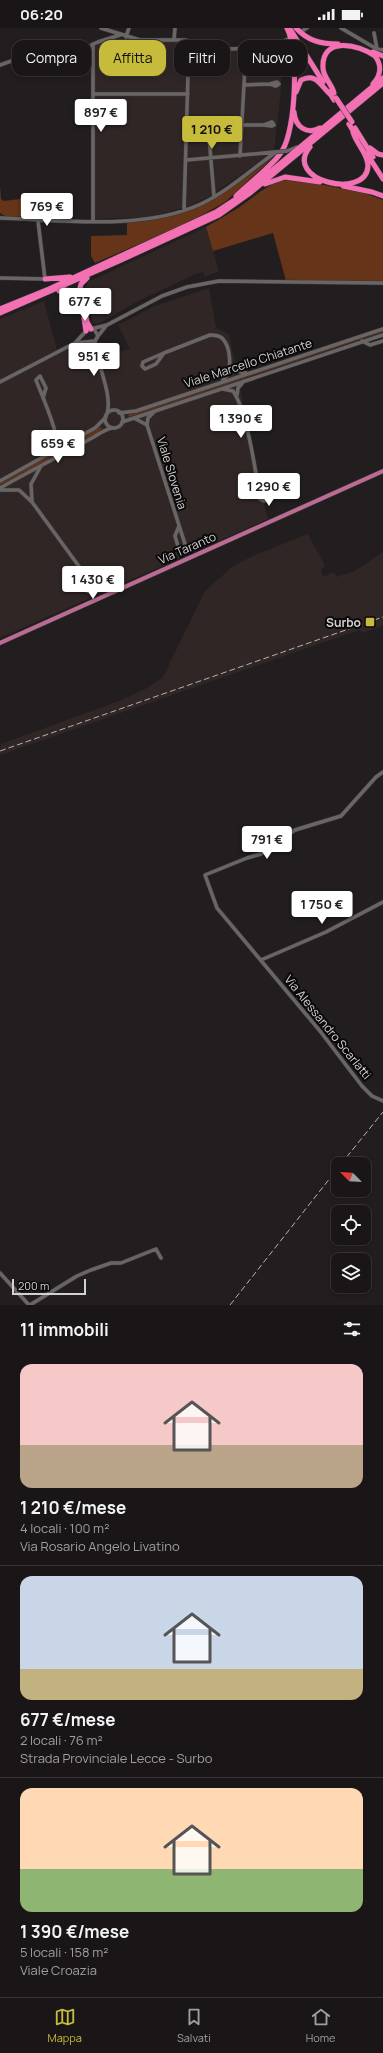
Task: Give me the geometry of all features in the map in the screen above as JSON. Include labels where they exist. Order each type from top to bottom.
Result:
[{"type":"highway","points":[[288,28],[334,96]]},
{"type":"highway","points":[[194,223],[232,199],[278,157],[287,143],[291,120],[295,61],[294,46],[288,28]]},
{"type":"highway","points":[[295,28],[350,123],[383,173]]},
{"type":"highway","points":[[295,28],[306,37],[316,41],[351,44],[383,56]]},
{"type":"highway","points":[[334,96],[323,67],[328,52],[334,47],[347,45],[371,53],[379,64],[378,77],[354,105]]},
{"type":"highway","points":[[334,96],[317,79],[309,78],[301,80],[296,90],[295,120],[302,129],[314,131],[383,87]]},
{"type":"highway","points":[[355,131],[367,160],[365,174],[358,182],[348,184],[316,178],[307,169],[305,161],[306,153],[334,124],[383,78]]},
{"type":"highway","points":[[354,105],[383,83]]},
{"type":"highway","points":[[0,309],[102,265],[216,212],[245,193],[337,116]]},
{"type":"highway","points":[[235,205],[334,124]]},
{"type":"highway","points":[[355,131],[374,152],[383,155]]},
{"type":"highway","points":[[355,131],[383,179]]},
{"type":"highway","points":[[0,313],[203,223],[235,205],[266,184],[285,177],[299,178],[365,190],[383,196]]},
{"type":"highway","points":[[92,329],[87,322],[81,295],[81,284],[84,280],[119,261]]},
{"type":"highway","points":[[45,279],[66,278],[102,265]]},
{"type":"highway","points":[[32,300],[41,299],[62,290],[78,295],[81,302],[85,332]]},
{"type":"main road","name":"Via Taranto","points":[[0,643],[383,471]]},
{"type":"street","points":[[126,37],[129,28]]},
{"type":"street","points":[[104,29],[126,37],[140,40],[174,40],[175,28]]},
{"type":"street","points":[[302,31],[307,28]]},
{"type":"street","points":[[341,28],[376,49],[383,50]]},
{"type":"street","points":[[374,33],[376,49]]},
{"type":"street","points":[[0,65],[28,55],[74,52],[121,35]]},
{"type":"street","points":[[93,44],[94,221]]},
{"type":"street","points":[[184,210],[188,76]]},
{"type":"street","points":[[240,156],[244,76]]},
{"type":"street","points":[[244,85],[270,84]]},
{"type":"street","points":[[93,94],[188,94]]},
{"type":"street","points":[[187,125],[264,125]]},
{"type":"street","points":[[208,125],[214,196]]},
{"type":"street","points":[[186,160],[287,151],[294,149],[311,138]]},
{"type":"street","points":[[0,217],[94,221],[144,219],[184,210],[214,196],[276,152]]},
{"type":"street","points":[[0,278],[45,279],[35,196]]},
{"type":"street","points":[[0,382],[75,343],[85,332],[107,325],[176,290],[214,282],[383,283]]},
{"type":"street","points":[[75,343],[92,342],[107,325]]},
{"type":"street","points":[[92,329],[98,336]]},
{"type":"street","name":"Viale Marcello Chiatante","points":[[0,481],[100,424],[112,411],[136,411],[383,329]]},
{"type":"street","points":[[85,332],[85,340],[92,342]]},
{"type":"street","points":[[164,353],[156,364],[145,369],[142,366],[143,362],[164,353],[210,335],[216,335],[222,338],[225,343],[230,365],[228,375],[218,383]]},
{"type":"street","name":"Viale Marcello Chiatante","points":[[0,489],[44,463],[92,439],[103,430],[119,426],[122,422],[157,409],[383,335]]},
{"type":"street","points":[[362,341],[370,345],[383,341]]},
{"type":"street","points":[[92,342],[108,400],[107,425],[112,428]]},
{"type":"street","points":[[230,365],[236,371],[249,373]]},
{"type":"street","points":[[43,398],[46,388],[40,376],[36,380],[56,435],[64,442],[82,435]]},
{"type":"street","points":[[245,380],[238,388],[237,396],[246,427],[260,499],[264,501],[267,496],[265,486],[257,479]]},
{"type":"street","points":[[218,390],[230,389],[237,396]]},
{"type":"street","points":[[108,400],[122,417],[122,422]]},
{"type":"street","name":"Viale Slovenia","points":[[157,409],[148,418],[147,425],[185,544],[183,548],[178,546],[175,536],[179,526]]},
{"type":"street","name":"Viale Slovenia","points":[[133,418],[141,420],[147,425]]},
{"type":"street","points":[[46,456],[53,448],[56,435]]},
{"type":"street","points":[[32,502],[31,484],[35,474],[44,463]]},
{"type":"street","points":[[0,489],[19,490],[32,502],[86,576]]},
{"type":"street","name":"Via Alessandro Scarlatti","points":[[383,772],[376,777],[341,816],[295,830],[261,854],[205,875],[217,908],[262,960],[367,1092],[383,1101]]},
{"type":"street","points":[[262,960],[326,932],[383,902]]},
{"type":"street","points":[[0,1274],[29,1305],[77,1276],[104,1265],[121,1263],[156,1249],[161,1258]]},
{"type":"shaded area","points":[[120,38],[152,40],[111,40]]},
{"type":"shaded area","points":[[166,41],[174,41],[174,76],[230,76],[230,50],[238,51],[238,76],[281,76],[274,151],[212,195],[187,207],[149,217],[95,219],[95,46],[98,43],[99,76],[166,76]]},
{"type":"shaded area","points":[[276,155],[225,202],[190,222],[95,263],[91,256],[91,236],[127,235],[127,222],[150,220],[189,210],[224,192]]},
{"type":"shaded area","points":[[294,179],[364,193],[383,200],[383,282],[286,281],[273,233],[213,251],[206,227],[238,208],[270,185],[285,180]]},
{"type":"shaded area","points":[[0,186],[1,199],[4,201],[34,197],[36,217],[5,216],[0,213]]},
{"type":"shaded area","points":[[206,227],[219,271],[205,277],[203,272],[198,273],[140,300],[98,324],[93,323],[86,289],[88,282]]},
{"type":"shaded area","points":[[209,288],[216,328],[229,334],[258,478],[267,485],[269,498],[264,503],[268,519],[0,638],[0,319],[44,301],[58,354],[82,344],[88,346],[92,359],[130,349],[118,325],[155,306]]},
{"type":"shaded area","points":[[383,331],[129,417],[128,415]]},
{"type":"shaded area","points":[[100,427],[102,429],[91,437],[0,485],[0,483]]},
{"type":"shaded area","points":[[308,534],[325,566],[321,570],[323,577],[334,572],[336,577],[355,571],[383,552],[383,626],[363,633],[359,630],[0,755],[1,744],[119,701],[147,688],[163,677],[205,591],[233,566],[255,555]]},
{"type":"railway","points":[[0,751],[383,617]]},
{"type":"railway","points":[[347,1157],[383,1112]]},
{"type":"railway","points":[[230,1305],[331,1177]]},
{"type":"place","name":"Surbo","points":[[370,622]]}]
